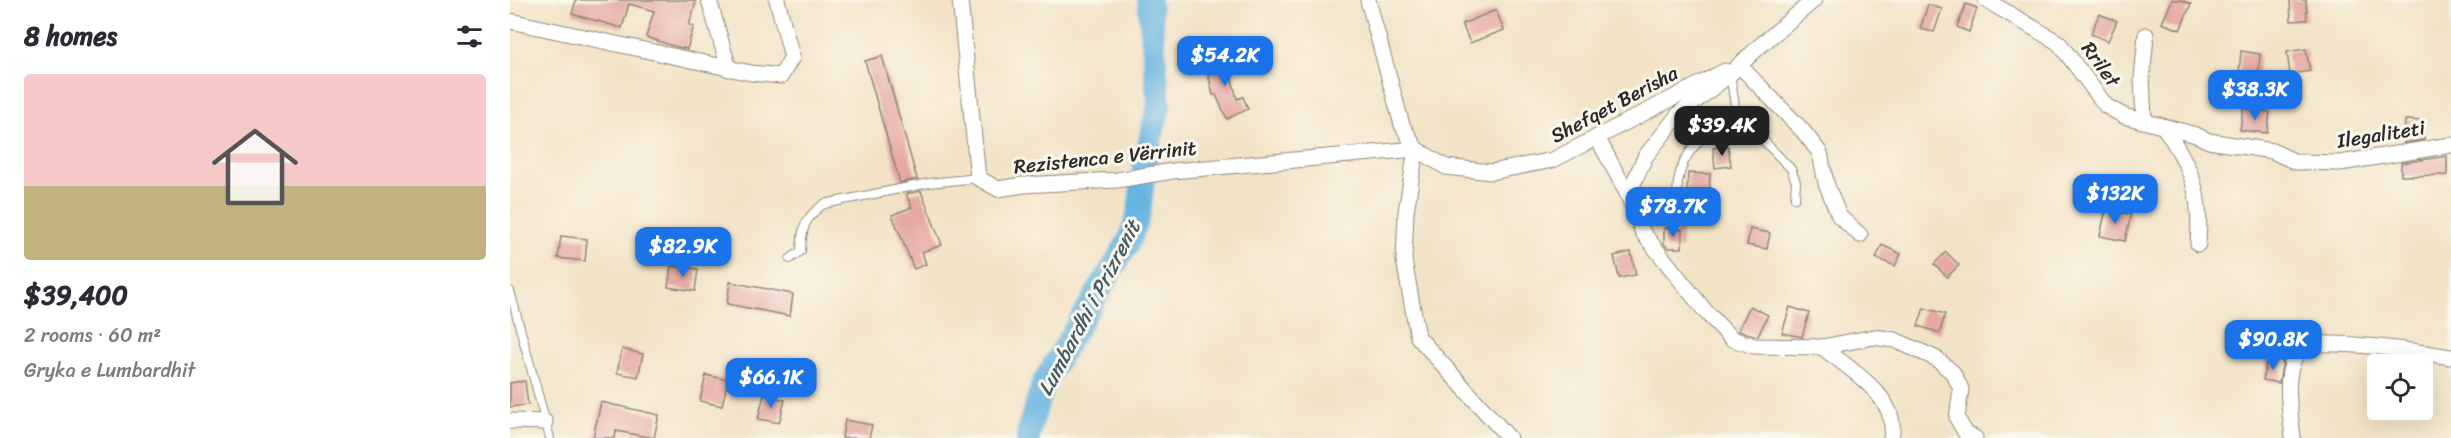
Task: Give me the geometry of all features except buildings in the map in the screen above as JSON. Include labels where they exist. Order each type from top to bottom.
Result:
[{"type":"street","points":[[709,0],[729,69]]},
{"type":"street","points":[[510,21],[729,69],[781,76],[792,57],[777,0]]},
{"type":"street","points":[[960,0],[978,178]]},
{"type":"street","name":"Shefqet Berisha","points":[[1368,0],[1402,125],[1416,149],[1446,167],[1491,172],[1553,160],[1715,75],[1735,69]]},
{"type":"street","points":[[1628,195],[1645,157],[1679,114],[1814,0]]},
{"type":"street","name":"Rrilet","points":[[1986,0],[2059,43],[2106,106],[2124,116],[2144,120],[2142,79],[2146,35]]},
{"type":"street","points":[[1735,69],[1803,130],[1820,153],[1826,183],[1839,216],[1860,235]]},
{"type":"street","name":"Ilegaliteti","points":[[2144,120],[2209,141],[2272,151],[2296,162],[2340,163],[2451,145]]},
{"type":"street","points":[[2164,127],[2183,155],[2195,184],[2200,224],[2198,244]]},
{"type":"street","points":[[1597,137],[1628,195],[1642,233],[1706,312],[1732,339],[1754,346],[1822,347],[1874,337],[1895,340],[1937,359],[1953,373],[1961,389],[1957,418],[1966,434],[1976,438]]},
{"type":"street","points":[[1416,149],[1406,212],[1404,260],[1418,337],[1509,438]]},
{"type":"street","name":"Rezistenca e Vërrinit","points":[[978,178],[998,189],[1023,185],[1117,180],[1173,171],[1416,149]]},
{"type":"street","points":[[2293,438],[2289,399],[2290,368],[2294,354],[2304,345],[2329,343],[2418,351],[2451,357]]},
{"type":"street","points":[[1822,347],[1875,390],[1892,415],[1891,438]]},
{"type":"street","points":[[510,421],[545,422]]},
{"type":"lane","points":[[1735,69],[1736,112],[1791,169],[1796,182],[1795,198]]},
{"type":"lane","points":[[1680,224],[1678,183],[1685,156],[1707,134],[1736,112]]},
{"type":"lane","points":[[790,260],[801,251],[802,230],[813,212],[824,204],[929,183],[978,178]]},
{"type":"lane","points":[[510,291],[550,438]]},
{"type":"waterway","name":"Lumbardhi i Prizrenit","points":[[1028,438],[1044,382],[1130,239],[1139,213],[1145,161],[1159,106],[1149,0]]}]
